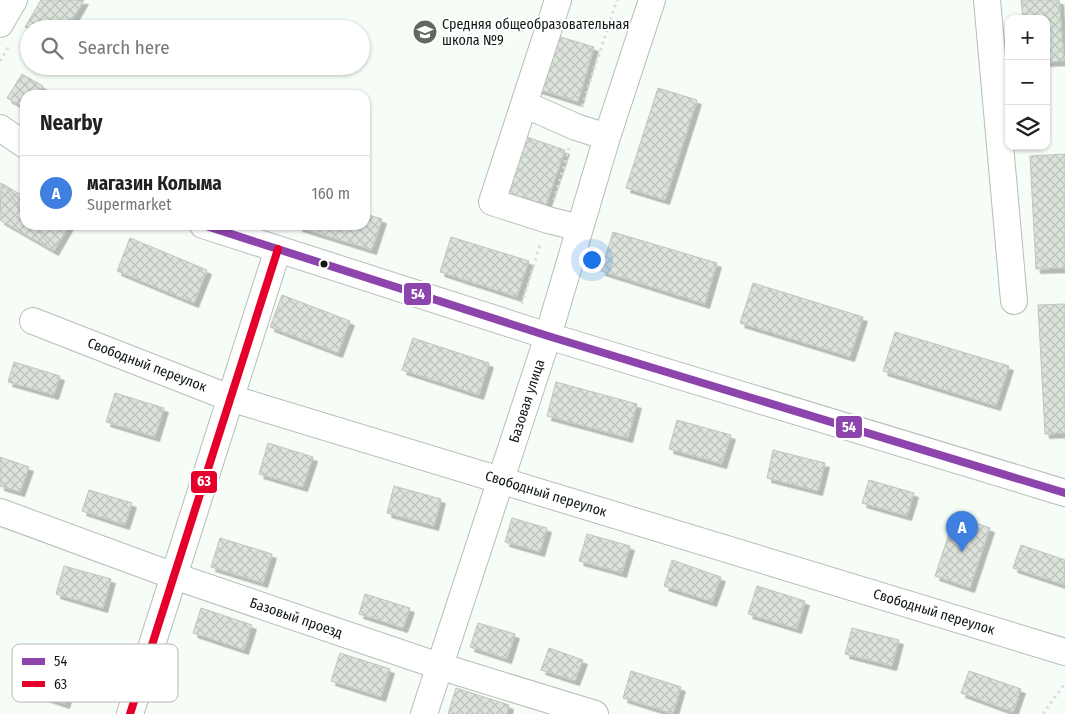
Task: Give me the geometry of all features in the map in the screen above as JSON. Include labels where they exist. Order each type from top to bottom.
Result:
[{"type":"street","points":[[0,24],[14,0]]},
{"type":"street","points":[[558,0],[492,202],[580,228]]},
{"type":"street","name":"Базовая улица","points":[[424,714],[548,336],[607,137],[652,0]]},
{"type":"street","points":[[987,0],[1014,301]]},
{"type":"street","points":[[524,104],[576,127],[607,137]]},
{"type":"street","points":[[0,128],[20,142]]},
{"type":"street","points":[[218,230],[548,336],[1065,493]]},
{"type":"street","points":[[152,644],[278,249]]},
{"type":"street","name":"Свободный переулок","points":[[33,321],[230,398],[1065,652]]},
{"type":"street","name":"Базовый проезд","points":[[0,512],[174,576],[440,666],[595,714]]},
{"type":"street","points":[[130,714],[134,702]]},
{"type":"path","points":[[1043,714],[1065,683]]},
{"type":"building","points":[[41,0],[84,0],[72,20],[29,20]]},
{"type":"building","points":[[1021,0],[1059,0],[1064,61],[1050,62],[1050,15],[1023,15]]},
{"type":"building","points":[[554,35],[594,47],[578,102],[537,89]]},
{"type":"building","points":[[21,75],[43,86],[41,90],[20,90],[20,105],[7,98]]},
{"type":"building","points":[[658,88],[697,100],[665,200],[626,188]]},
{"type":"building","points":[[524,136],[565,150],[546,205],[506,192]]},
{"type":"building","points":[[1065,154],[1065,268],[1036,269],[1030,156]]},
{"type":"building","points":[[1,183],[20,194],[20,208]]},
{"type":"building","points":[[1,183],[20,208],[20,230],[38,230],[54,251],[0,220]]},
{"type":"building","points":[[370,215],[382,219],[372,250],[308,230],[370,230]]},
{"type":"building","points":[[38,230],[66,230],[54,251]]},
{"type":"building","points":[[613,232],[717,263],[705,304],[601,271]]},
{"type":"building","points":[[451,237],[529,261],[517,297],[440,272]]},
{"type":"building","points":[[130,238],[207,270],[194,303],[117,271]]},
{"type":"building","points":[[753,283],[863,317],[850,357],[740,323]]},
{"type":"building","points":[[282,295],[350,321],[338,353],[270,327]]},
{"type":"building","points":[[1065,304],[1065,433],[1045,434],[1038,305]]},
{"type":"building","points":[[895,332],[1009,366],[996,406],[883,371]]},
{"type":"building","points":[[413,338],[489,363],[479,395],[402,370]]},
{"type":"building","points":[[14,362],[60,376],[54,395],[8,382]]},
{"type":"building","points":[[556,382],[637,404],[628,438],[547,416]]},
{"type":"building","points":[[115,393],[164,408],[155,437],[106,422]]},
{"type":"building","points":[[677,420],[731,435],[722,464],[669,449]]},
{"type":"building","points":[[268,443],[313,457],[303,487],[259,474]]},
{"type":"building","points":[[773,450],[825,463],[818,491],[767,478]]},
{"type":"building","points":[[0,457],[29,467],[20,492],[0,486]]},
{"type":"building","points":[[869,480],[914,493],[907,516],[862,503]]},
{"type":"building","points":[[394,486],[441,499],[434,526],[387,513]]},
{"type":"building","points":[[89,490],[132,503],[125,525],[82,511]]},
{"type":"building","points":[[955,516],[990,528],[970,588],[935,576]]},
{"type":"building","points":[[512,518],[547,528],[540,552],[505,542]]},
{"type":"building","points":[[587,534],[630,546],[622,573],[579,561]]},
{"type":"building","points":[[220,538],[272,554],[263,583],[211,567]]},
{"type":"building","points":[[1021,545],[1065,560],[1064,585],[1013,568]]},
{"type":"building","points":[[672,560],[721,577],[712,602],[664,586]]},
{"type":"building","points":[[64,566],[111,579],[103,608],[56,594]]},
{"type":"building","points":[[757,586],[805,601],[797,629],[748,614]]},
{"type":"building","points":[[365,594],[410,608],[403,628],[359,614]]},
{"type":"building","points":[[201,608],[252,625],[244,650],[193,633]]},
{"type":"building","points":[[478,623],[515,634],[507,659],[470,647]]},
{"type":"building","points":[[852,628],[899,640],[892,666],[845,654]]},
{"type":"building","points":[[549,648],[583,660],[575,681],[541,670]]},
{"type":"building","points":[[340,653],[390,669],[381,697],[331,681]]},
{"type":"building","points":[[631,671],[681,687],[673,714],[623,698]]},
{"type":"building","points":[[969,671],[1021,689],[1013,712],[961,693]]},
{"type":"building","points":[[456,688],[509,705],[507,714],[448,714]]},
{"type":"transit line","name":"54","points":[[219,230],[548,336],[1065,493]]},
{"type":"transit line","name":"63","points":[[152,644],[278,249]]},
{"type":"transit line","name":"63","points":[[130,714],[134,702]]},
{"type":"place","name":"Средняя общеобразовательная школа №9","points":[[425,32]]},
{"type":"place","name":"магазин Колыма","points":[[962,552]]}]
